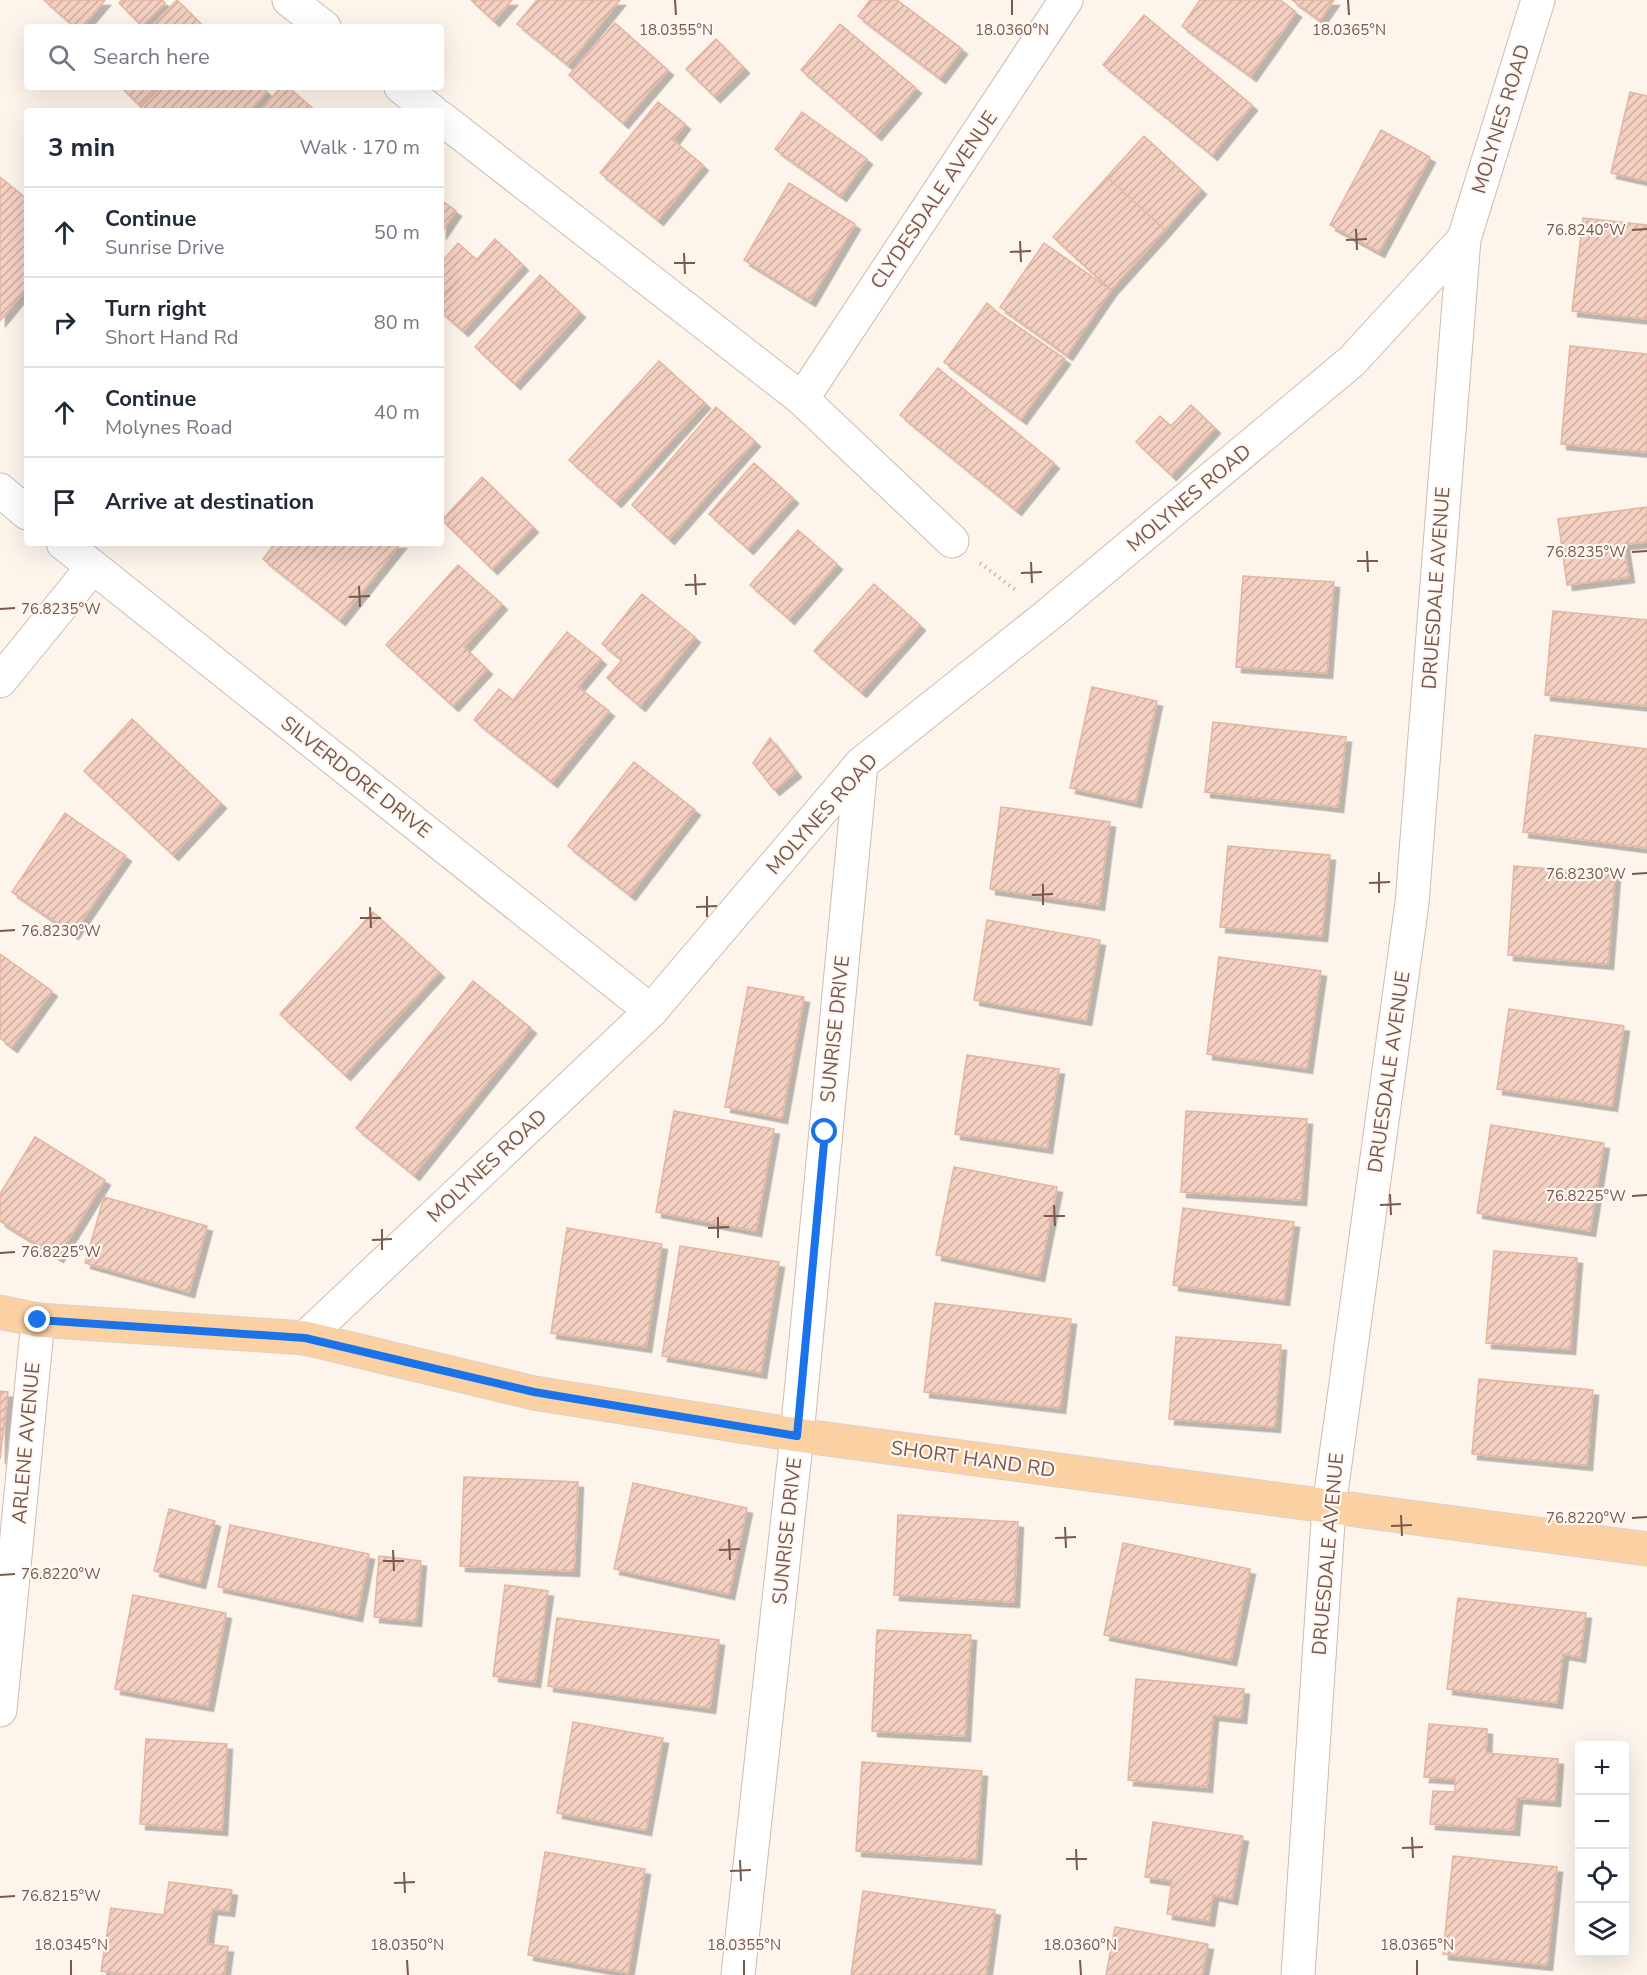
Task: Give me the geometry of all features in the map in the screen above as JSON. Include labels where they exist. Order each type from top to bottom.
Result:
[{"type":"main road","points":[[0,1312],[38,1320],[305,1338]]},
{"type":"main road","name":"SHORT HAND RD","points":[[305,1338],[534,1392],[797,1436],[1647,1550]]},
{"type":"street","points":[[289,0],[320,24]]},
{"type":"street","name":"CLYDESDALE AVENUE","points":[[802,399],[1066,0]]},
{"type":"street","name":"MOLYNES ROAD","points":[[305,1338],[651,1011],[861,764],[1048,615],[1352,362],[1464,239],[1538,0]]},
{"type":"street","points":[[405,90],[428,108]]},
{"type":"street","points":[[444,120],[802,399],[952,541]]},
{"type":"street","name":"DRUESDALE AVENUE","points":[[1298,1975],[1329,1507],[1412,903],[1464,239]]},
{"type":"street","points":[[0,490],[24,510]]},
{"type":"street","name":"SILVERDORE DRIVE","points":[[66,546],[651,1011]]},
{"type":"street","points":[[0,681],[92,568]]},
{"type":"street","name":"SUNRISE DRIVE","points":[[738,1975],[797,1436],[861,764]]},
{"type":"street","name":"ARLENE AVENUE","points":[[0,1710],[38,1320]]},
{"type":"path","points":[[952,541],[1048,615]]},
{"type":"building","points":[[44,0],[105,0],[85,24],[72,24]]},
{"type":"building","points":[[122,0],[162,0],[165,3],[144,24],[140,24],[119,3]]},
{"type":"building","points":[[177,0],[201,24],[153,24]]},
{"type":"building","points":[[471,0],[512,0],[494,21]]},
{"type":"building","points":[[537,0],[620,0],[568,65],[517,24]]},
{"type":"building","points":[[870,0],[897,0],[962,49],[940,78],[858,16]]},
{"type":"building","points":[[1200,0],[1280,0],[1296,12],[1251,76],[1182,26]]},
{"type":"building","points":[[1292,0],[1334,0],[1320,20]]},
{"type":"building","points":[[1144,15],[1252,105],[1212,155],[1103,65]]},
{"type":"building","points":[[615,23],[668,70],[623,123],[569,75]]},
{"type":"building","points":[[840,24],[916,88],[876,135],[801,70]]},
{"type":"building","points":[[716,39],[744,68],[715,97],[686,69]]},
{"type":"building","points":[[124,90],[156,90],[140,106]]},
{"type":"building","points":[[158,90],[265,90],[267,92],[252,108],[140,108]]},
{"type":"building","points":[[278,90],[292,90],[312,108],[263,108]]},
{"type":"building","points":[[1630,92],[1647,96],[1647,181],[1611,173]]},
{"type":"building","points":[[658,102],[685,124],[673,140],[703,165],[658,220],[600,173]]},
{"type":"building","points":[[802,112],[867,159],[841,196],[775,149]]},
{"type":"building","points":[[1381,130],[1430,157],[1379,252],[1330,225]]},
{"type":"building","points":[[1144,136],[1201,189],[1165,230],[1107,177]]},
{"type":"building","points":[[0,177],[24,197],[24,292],[0,321]]},
{"type":"building","points":[[1107,177],[1165,230],[1111,290],[1053,237]]},
{"type":"building","points":[[789,183],[855,224],[810,301],[744,260]]},
{"type":"building","points":[[444,202],[456,211],[444,229]]},
{"type":"building","points":[[1583,218],[1647,225],[1647,319],[1572,311]]},
{"type":"building","points":[[495,239],[523,265],[463,331],[444,315],[444,297]]},
{"type":"building","points":[[458,243],[477,260],[444,297],[444,259]]},
{"type":"building","points":[[1044,243],[1111,290],[1067,355],[1000,307]]},
{"type":"building","points":[[540,275],[580,312],[515,384],[475,347]]},
{"type":"building","points":[[987,303],[1065,359],[1021,419],[944,362]]},
{"type":"building","points":[[1570,346],[1647,354],[1647,452],[1561,444]]},
{"type":"building","points":[[659,361],[705,403],[616,502],[569,460]]},
{"type":"building","points":[[938,368],[1054,463],[1016,510],[900,415]]},
{"type":"building","points":[[1191,405],[1215,428],[1171,475],[1136,442],[1160,416],[1171,426]]},
{"type":"building","points":[[716,407],[755,441],[669,539],[632,505]]},
{"type":"building","points":[[754,463],[793,498],[748,549],[709,514]]},
{"type":"building","points":[[482,477],[533,527],[492,569],[444,522],[444,518]]},
{"type":"building","points":[[1647,507],[1647,542],[1624,544],[1629,577],[1567,585],[1558,519]]},
{"type":"building","points":[[798,530],[837,564],[789,619],[750,585]]},
{"type":"building","points":[[273,546],[399,546],[340,620],[263,559]]},
{"type":"building","points":[[458,565],[502,604],[464,647],[487,669],[453,706],[386,645]]},
{"type":"building","points":[[1243,576],[1334,582],[1327,673],[1236,667]]},
{"type":"building","points":[[874,584],[920,625],[861,692],[814,651]]},
{"type":"building","points":[[642,594],[695,637],[640,706],[607,678],[622,660],[602,644]]},
{"type":"building","points":[[1553,611],[1647,620],[1647,706],[1545,695]]},
{"type":"building","points":[[567,632],[601,659],[578,687],[609,711],[552,782],[474,720],[499,689],[513,700]]},
{"type":"building","points":[[1092,687],[1157,701],[1136,802],[1070,788]]},
{"type":"building","points":[[132,719],[221,803],[173,855],[84,771]]},
{"type":"building","points":[[1213,722],[1346,737],[1338,807],[1205,792]]},
{"type":"building","points":[[1535,735],[1647,749],[1647,848],[1523,832]]},
{"type":"building","points":[[770,738],[796,772],[774,790],[753,763]]},
{"type":"building","points":[[634,762],[695,810],[630,895],[568,846]]},
{"type":"building","points":[[1001,807],[1110,822],[1099,905],[990,889]]},
{"type":"building","points":[[65,813],[126,856],[73,934],[12,892]]},
{"type":"building","points":[[1228,846],[1330,855],[1322,936],[1220,927]]},
{"type":"building","points":[[1514,866],[1615,874],[1608,964],[1508,955]]},
{"type":"building","points":[[373,912],[439,972],[345,1075],[280,1014]]},
{"type":"building","points":[[987,920],[1100,940],[1086,1020],[974,1000]]},
{"type":"building","points":[[0,954],[52,991],[12,1047],[0,1038]]},
{"type":"building","points":[[1219,957],[1321,971],[1307,1068],[1207,1054]]},
{"type":"building","points":[[473,981],[531,1028],[414,1175],[356,1128]]},
{"type":"building","points":[[748,987],[804,997],[782,1118],[725,1107]]},
{"type":"building","points":[[1509,1009],[1624,1026],[1612,1106],[1497,1089]]},
{"type":"building","points":[[967,1055],[1059,1069],[1047,1148],[955,1134]]},
{"type":"building","points":[[674,1111],[774,1129],[756,1231],[656,1212]]},
{"type":"building","points":[[1186,1111],[1307,1119],[1301,1200],[1181,1192]]},
{"type":"building","points":[[1491,1125],[1604,1143],[1590,1231],[1477,1213]]},
{"type":"building","points":[[35,1137],[105,1180],[58,1257],[0,1221],[0,1194]]},
{"type":"building","points":[[954,1167],[1057,1187],[1039,1276],[936,1255]]},
{"type":"building","points":[[104,1197],[207,1226],[189,1292],[85,1263]]},
{"type":"building","points":[[1183,1208],[1294,1222],[1284,1300],[1173,1285]]},
{"type":"building","points":[[567,1228],[662,1244],[646,1347],[551,1333]]},
{"type":"building","points":[[680,1246],[779,1262],[761,1373],[662,1356]]},
{"type":"building","points":[[1494,1251],[1577,1258],[1570,1349],[1486,1343]]},
{"type":"building","points":[[935,1303],[1071,1319],[1060,1408],[924,1392]]},
{"type":"building","points":[[1176,1337],[1281,1345],[1275,1427],[1169,1419]]},
{"type":"building","points":[[1479,1379],[1593,1390],[1587,1465],[1472,1454]]},
{"type":"building","points":[[0,1391],[8,1392],[0,1459]]},
{"type":"building","points":[[464,1477],[578,1482],[574,1571],[460,1566]]},
{"type":"building","points":[[633,1483],[747,1508],[729,1594],[614,1569]]},
{"type":"building","points":[[169,1509],[215,1521],[200,1583],[154,1571]]},
{"type":"building","points":[[898,1515],[1018,1522],[1014,1602],[894,1595]]},
{"type":"building","points":[[230,1525],[369,1554],[357,1616],[218,1587]]},
{"type":"building","points":[[1123,1543],[1250,1569],[1231,1660],[1104,1635]]},
{"type":"building","points":[[379,1556],[421,1561],[416,1621],[374,1617]]},
{"type":"building","points":[[505,1585],[548,1591],[535,1682],[493,1676]]},
{"type":"building","points":[[133,1595],[226,1613],[208,1706],[115,1689]]},
{"type":"building","points":[[1458,1598],[1586,1613],[1580,1657],[1563,1654],[1557,1703],[1447,1689]]},
{"type":"building","points":[[557,1618],[719,1640],[710,1708],[548,1686]]},
{"type":"building","points":[[877,1630],[971,1635],[965,1736],[872,1731]]},
{"type":"building","points":[[1136,1679],[1244,1689],[1241,1718],[1213,1715],[1207,1787],[1128,1780]]},
{"type":"building","points":[[573,1722],[663,1738],[646,1830],[557,1813]]},
{"type":"building","points":[[1429,1724],[1487,1729],[1486,1753],[1558,1759],[1555,1801],[1517,1798],[1514,1830],[1430,1824],[1433,1791],[1455,1792],[1455,1779],[1424,1777]]},
{"type":"building","points":[[146,1739],[227,1744],[222,1830],[140,1824]]},
{"type":"building","points":[[862,1762],[982,1771],[976,1859],[856,1851]]},
{"type":"building","points":[[1153,1822],[1243,1836],[1232,1899],[1213,1895],[1209,1921],[1167,1914],[1172,1881],[1145,1877]]},
{"type":"building","points":[[545,1852],[645,1869],[628,1973],[528,1955]]},
{"type":"building","points":[[1453,1856],[1557,1867],[1547,1965],[1443,1954]]},
{"type":"building","points":[[169,1882],[232,1890],[229,1911],[212,1909],[207,1944],[228,1947],[224,1975],[129,1975],[101,1971],[111,1908],[164,1915]]},
{"type":"building","points":[[863,1891],[995,1910],[986,1975],[851,1975]]},
{"type":"building","points":[[1115,1927],[1208,1944],[1202,1975],[1106,1975]]},
{"type":"route","points":[[38,1320],[305,1338],[534,1392],[797,1436],[825,1132]]}]
